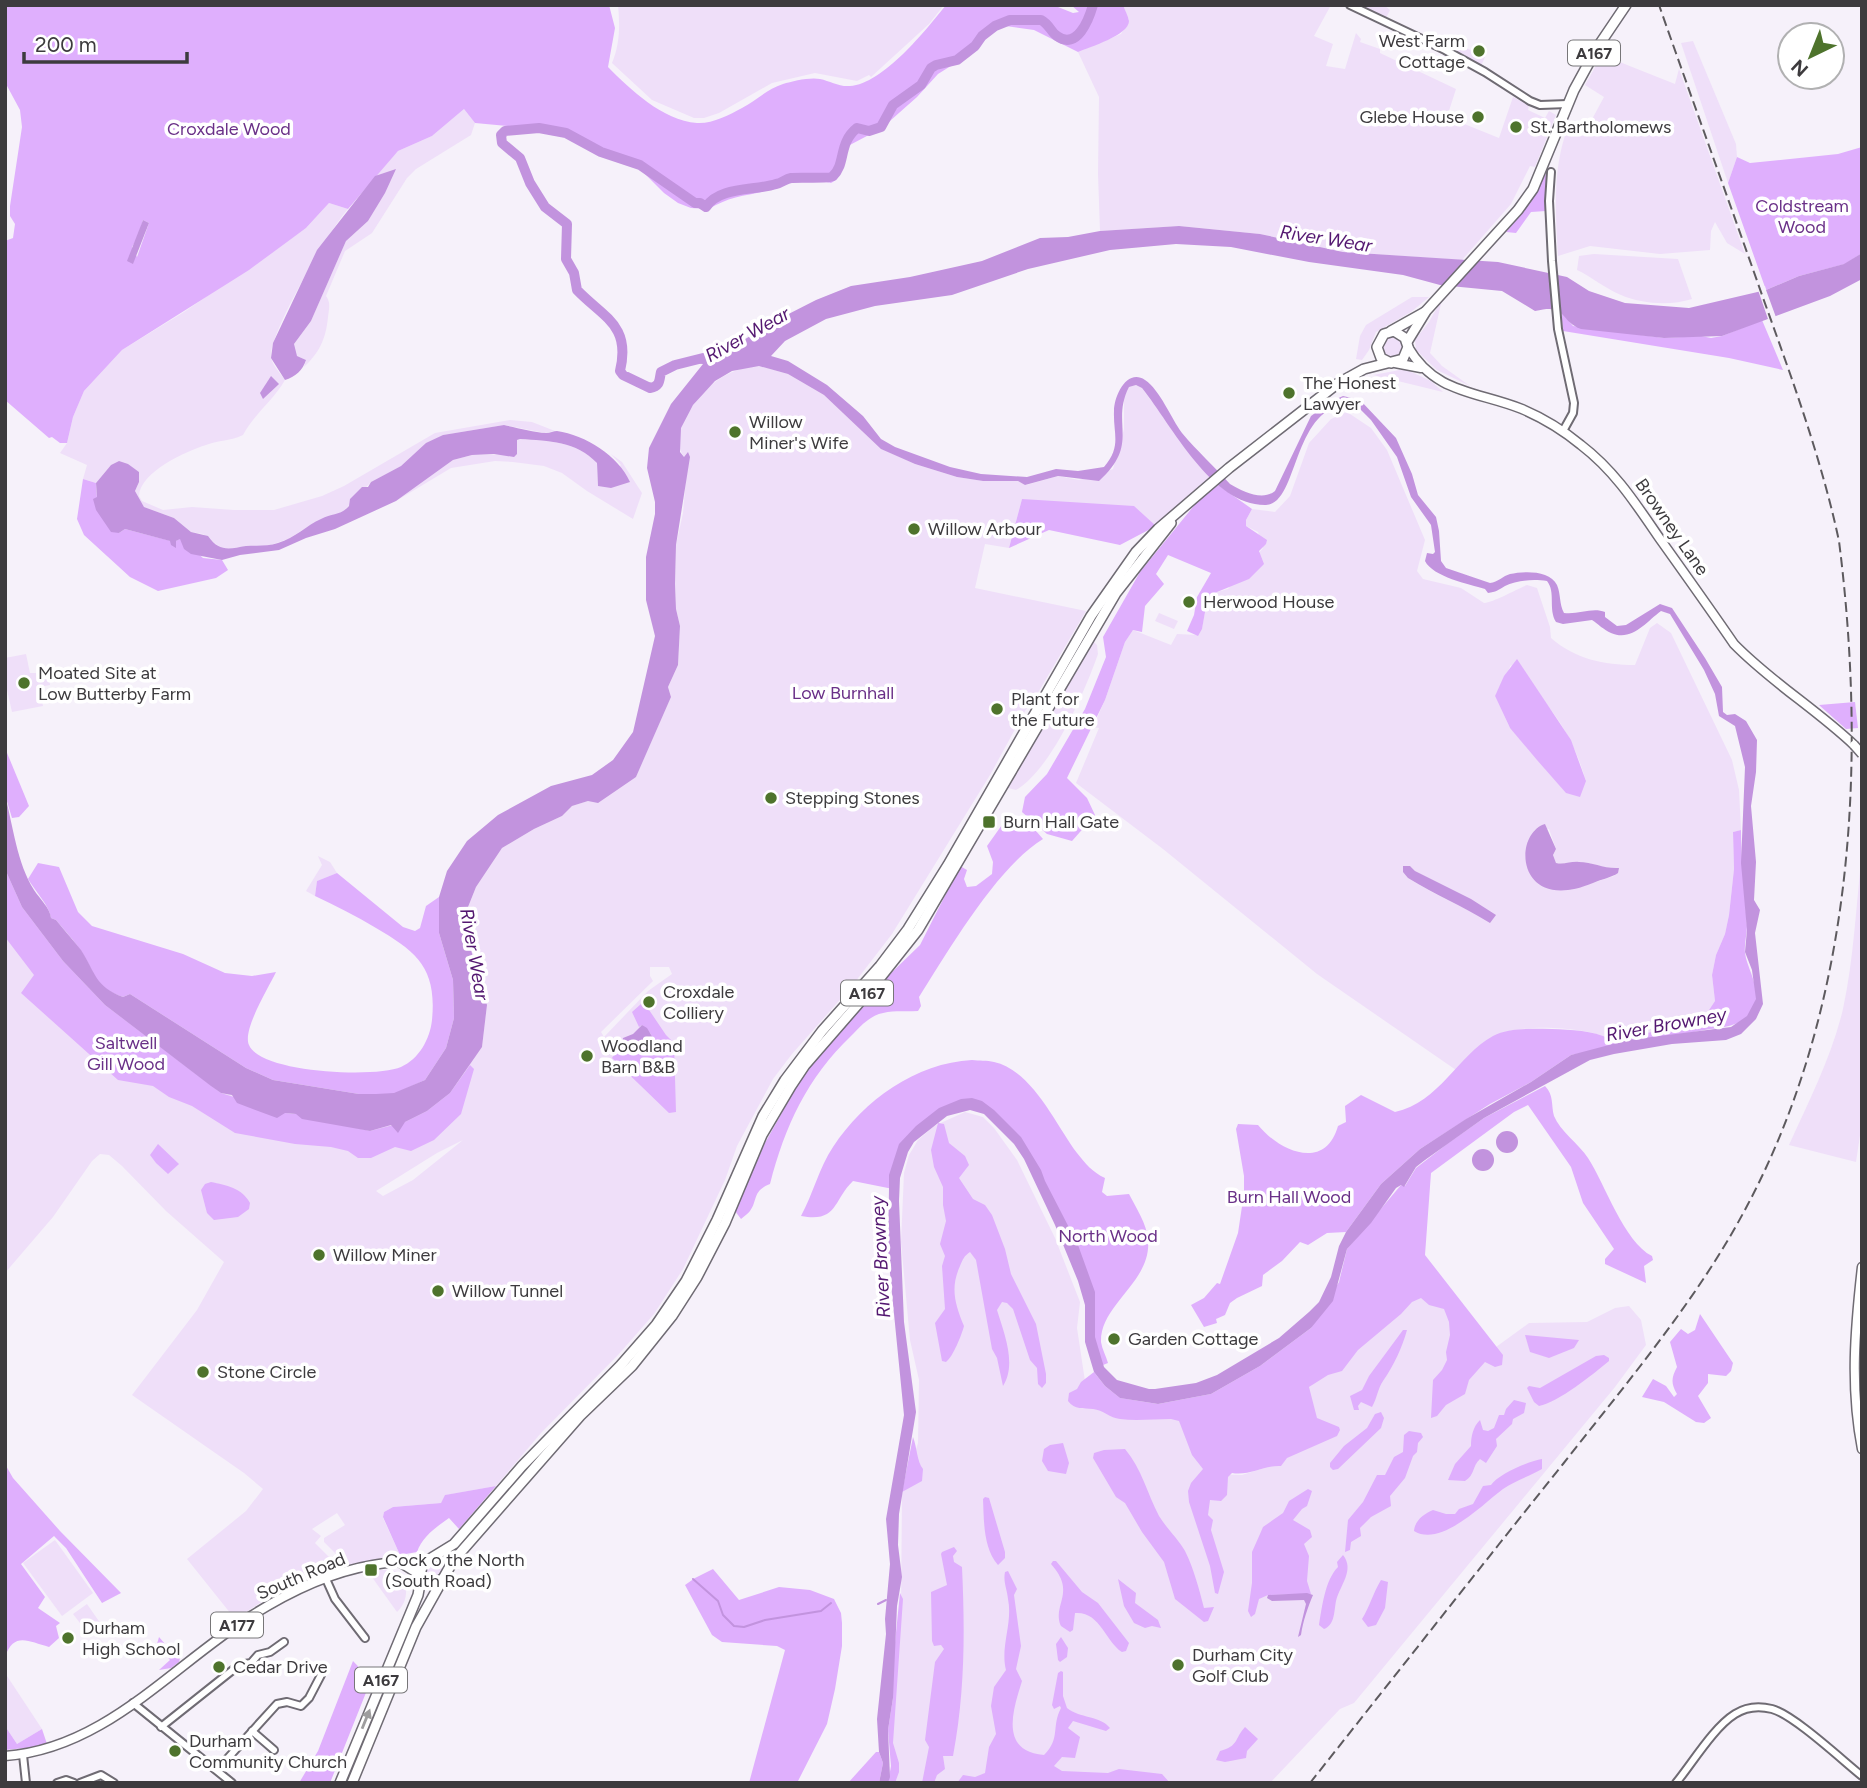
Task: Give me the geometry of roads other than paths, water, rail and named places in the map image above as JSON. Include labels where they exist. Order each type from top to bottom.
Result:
[{"type":"highway","name":"A167","points":[[428,1559],[454,1544],[522,1466],[620,1366],[656,1325],[685,1281],[717,1220],[763,1116],[785,1080],[821,1031],[880,966],[908,929],[959,846],[1091,616],[1136,552],[1228,468],[1337,384],[1364,369],[1393,363],[1406,355],[1408,344],[1426,311],[1533,189],[1586,67],[1626,5]]},
{"type":"highway","name":"A167","points":[[1364,369],[1377,352],[1378,341],[1426,311]]},
{"type":"highway","points":[[1389,332],[1402,335],[1408,344]]},
{"type":"highway","points":[[1377,352],[1381,358],[1393,363]]},
{"type":"highway","name":"A167","points":[[352,1783],[407,1647],[453,1560],[580,1416],[632,1366],[672,1316],[697,1277],[762,1135],[791,1086],[835,1028],[872,988],[918,930],[1116,593],[1181,509]]},
{"type":"highway","points":[[428,1559],[441,1561],[446,1575],[434,1584],[426,1583],[421,1576],[420,1567],[428,1559]]},
{"type":"highway","name":"A167","points":[[340,1783],[418,1594],[421,1576]]},
{"type":"main road","points":[[1408,344],[1421,368]]},
{"type":"main road","points":[[1393,363],[1421,368]]},
{"type":"main road","name":"Browney Lane","points":[[1421,368],[1446,384],[1521,409],[1563,431],[1583,446],[1626,488],[1734,644],[1751,662],[1835,727],[1862,754]]},
{"type":"main road","points":[[1862,1268],[1853,1371],[1862,1449]]},
{"type":"main road","name":"South Road","points":[[5,1756],[50,1749],[93,1731],[251,1616],[285,1597],[326,1579],[374,1564],[428,1559]]},
{"type":"main road","points":[[401,1563],[421,1576]]},
{"type":"street","points":[[1350,5],[1445,50],[1530,101],[1539,104],[1568,104]]},
{"type":"street","points":[[1551,172],[1549,201],[1559,334],[1574,403],[1573,413],[1563,431]]},
{"type":"street","points":[[326,1579],[333,1596],[365,1638]]},
{"type":"street","points":[[359,1631],[366,1626]]},
{"type":"street","points":[[161,1727],[239,1665],[251,1663],[258,1655],[282,1647]]},
{"type":"street","points":[[217,1770],[277,1704],[287,1702],[301,1709],[318,1688],[321,1675]]},
{"type":"street","points":[[133,1703],[232,1783]]},
{"type":"street","points":[[1676,1783],[1725,1722],[1737,1713],[1760,1707],[1789,1717],[1862,1776]]},
{"type":"street","points":[[253,1731],[274,1750]]},
{"type":"street","points":[[23,1755],[26,1783]]},
{"type":"street","points":[[85,1782],[100,1775],[114,1783]]},
{"type":"street","points":[[57,1783],[66,1780],[74,1783]]},
{"type":"waterway","name":"River Wear","points":[[708,360],[703,358],[675,365],[661,372],[658,384],[650,388],[623,375],[620,371],[622,343],[618,333],[613,324],[577,290],[574,273],[566,259],[567,224],[545,207],[530,183],[520,158],[502,143],[501,135],[505,131],[539,128],[566,133],[601,152],[640,165],[695,203],[706,207],[712,200],[728,192],[767,186],[791,178],[833,176],[840,166],[844,147],[851,134],[857,128],[869,131],[881,127],[893,105],[921,85],[931,68],[957,60],[995,26],[1010,20],[1041,20],[1057,36],[1064,40],[1070,39],[1081,31],[1093,5]]},
{"type":"waterway","points":[[693,1579],[718,1601],[723,1615],[734,1626],[744,1627],[765,1620],[821,1611],[831,1603]]},
{"type":"waterway","points":[[878,1604],[886,1600]]},
{"type":"railway","points":[[1310,1783],[1637,1370],[1707,1274],[1747,1206],[1783,1129],[1810,1049],[1831,966],[1844,881],[1850,796],[1851,710],[1839,541],[1794,386],[1659,5]]},
{"type":"place","name":"West Farm Cottage","points":[[1479,51]]},
{"type":"place","name":"Glebe House","points":[[1478,117]]},
{"type":"place","name":"St. Bartholomews","points":[[1516,127]]},
{"type":"place","name":"The Honest Lawyer","points":[[1289,393]]},
{"type":"place","name":"Willow Miner's Wife","points":[[735,432]]},
{"type":"place","name":"Willow Arbour","points":[[914,529]]},
{"type":"place","name":"Herwood House","points":[[1189,602]]},
{"type":"place","name":"Moated Site at Low Butterby Farm","points":[[24,683]]},
{"type":"place","name":"Plant for the Future","points":[[997,709]]},
{"type":"place","name":"Stepping Stones","points":[[771,798]]},
{"type":"place","name":"Burn Hall Gate","points":[[989,822]]},
{"type":"place","name":"Croxdale Colliery","points":[[649,1002]]},
{"type":"place","name":"Woodland Barn B&B","points":[[587,1056]]},
{"type":"place","name":"Willow Miner","points":[[319,1255]]},
{"type":"place","name":"Willow Tunnel","points":[[438,1291]]},
{"type":"place","name":"Garden Cottage","points":[[1114,1339]]},
{"type":"place","name":"Stone Circle","points":[[203,1372]]},
{"type":"place","name":"Cock o the North (South Road)","points":[[371,1570]]},
{"type":"place","name":"Durham High School","points":[[68,1638]]},
{"type":"place","name":"Durham City Golf Club","points":[[1178,1665]]},
{"type":"place","name":"Cedar Drive","points":[[219,1667]]},
{"type":"place","name":"Durham Community Church","points":[[175,1751]]},
{"type":"park label","name":"Croxdale Wood","points":[[229,129]]},
{"type":"park label","name":"Coldstream Wood","points":[[1802,216]]},
{"type":"park label","name":"Low Burnhall","points":[[843,693]]},
{"type":"park label","name":"Saltwell Gill Wood","points":[[126,1053]]},
{"type":"park label","name":"Burn Hall Wood","points":[[1289,1197]]},
{"type":"park label","name":"North Wood","points":[[1108,1236]]},
{"type":"water label","name":"River Browney","points":[[1666,1024]]},
{"type":"water label","name":"River Browney","points":[[880,1257]]}]
